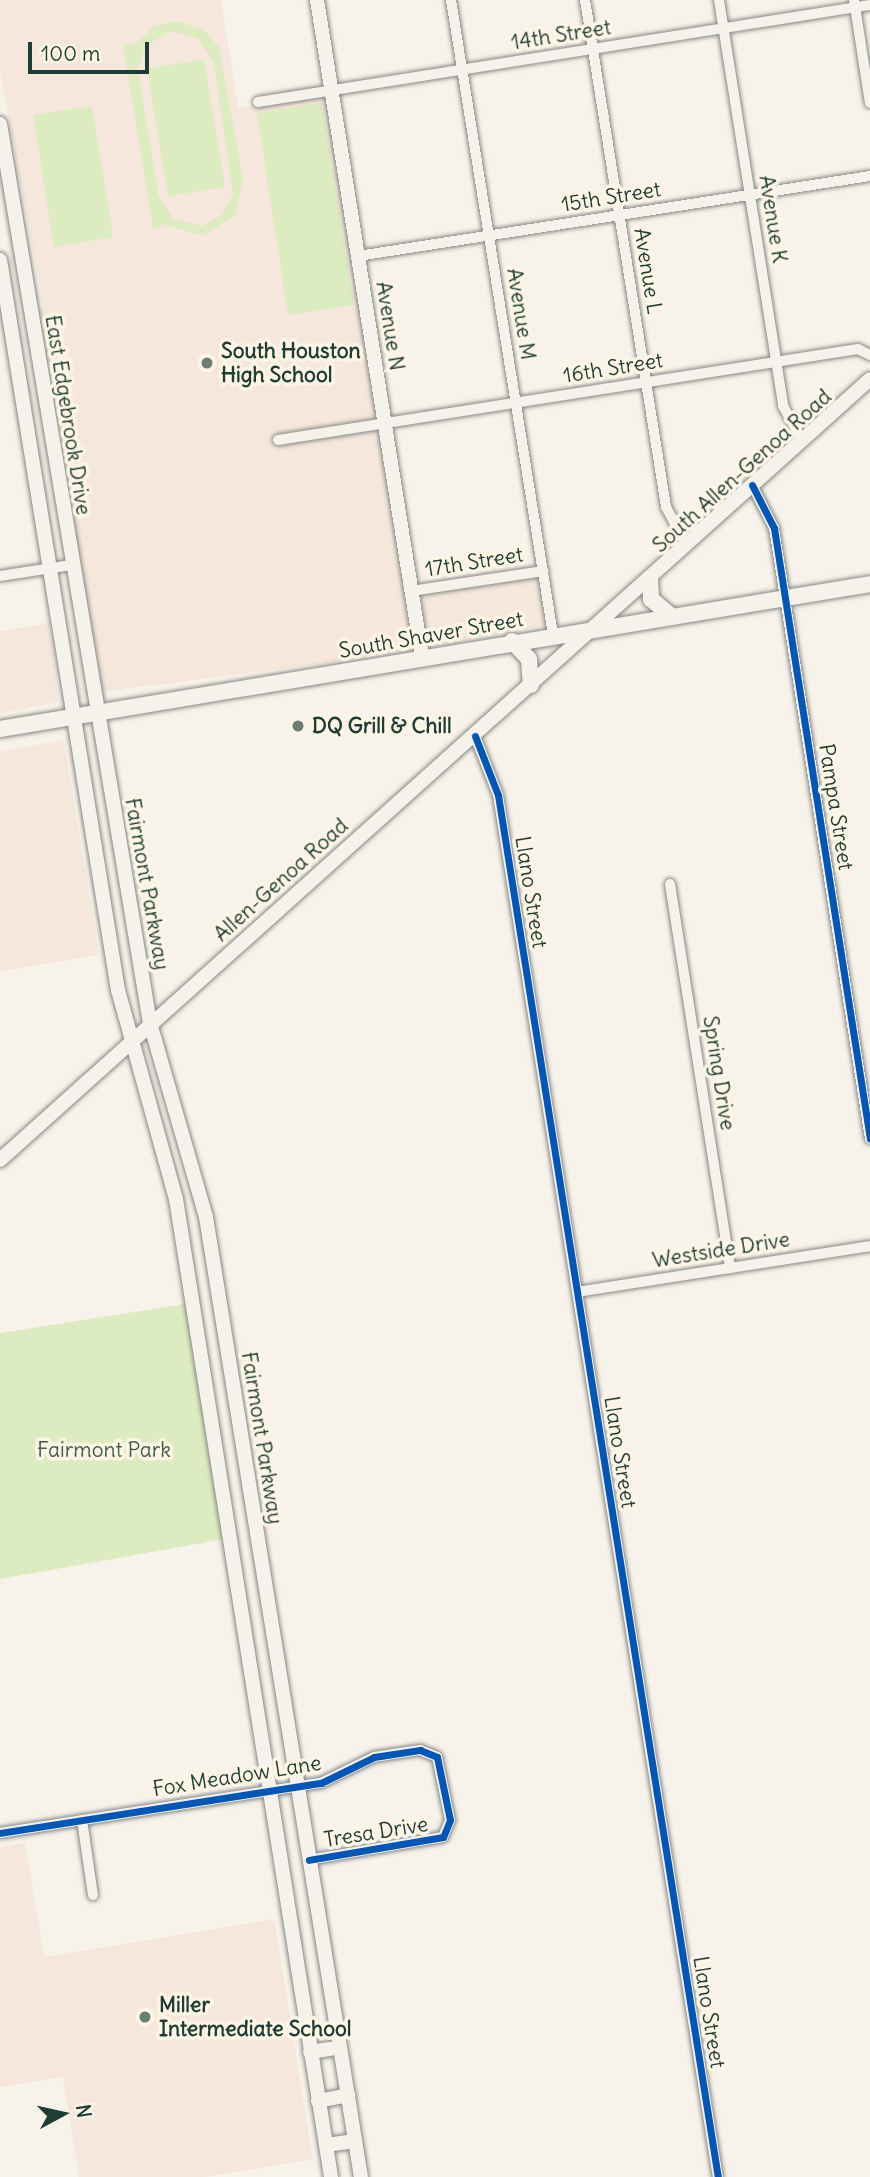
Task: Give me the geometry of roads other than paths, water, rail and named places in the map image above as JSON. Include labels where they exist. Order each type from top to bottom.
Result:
[{"type":"main road","name":"Avenue N","points":[[317,0],[422,657]]},
{"type":"main road","name":"East Edgebrook Drive","points":[[0,124],[2,155],[96,712]]},
{"type":"main road","name":"East Edgebrook Drive","points":[[0,260],[74,716]]},
{"type":"main road","points":[[12,323],[30,319]]},
{"type":"main road","name":"South Allen-Genoa Road","points":[[592,629],[870,379]]},
{"type":"main road","points":[[31,443],[50,440]]},
{"type":"main road","points":[[650,578],[651,599],[670,615]]},
{"type":"main road","name":"South Shaver Street","points":[[0,729],[512,641],[870,584]]},
{"type":"main road","points":[[57,615],[83,633]]},
{"type":"main road","name":"Allen-Genoa Road","points":[[0,1160],[592,629]]},
{"type":"main road","points":[[512,641],[529,659],[531,685]]},
{"type":"main road","name":"Fairmont Parkway","points":[[96,712],[150,1023],[194,1161],[360,2177]]},
{"type":"main road","points":[[74,716],[103,904],[132,1041],[164,1155],[212,1412],[331,2177]]},
{"type":"main road","points":[[103,904],[128,899]]},
{"type":"main road","points":[[164,1155],[179,1152],[194,1161]]},
{"type":"main road","points":[[212,1412],[236,1408]]},
{"type":"main road","points":[[234,1554],[259,1549]]},
{"type":"main road","points":[[294,1935],[319,1927]]},
{"type":"main road","points":[[310,2052],[340,2047]]},
{"type":"main road","points":[[318,2101],[348,2095]]},
{"type":"main road","points":[[326,2146],[355,2141]]},
{"type":"street","name":"Avenue M","points":[[451,0],[553,635]]},
{"type":"street","name":"Avenue L","points":[[586,0],[666,506],[686,544]]},
{"type":"street","name":"Avenue K","points":[[719,0],[776,362],[788,422],[802,440]]},
{"type":"street","name":"14th Street","points":[[258,102],[723,28],[854,4],[870,5]]},
{"type":"street","points":[[854,4],[870,103]]},
{"type":"street","name":"15th Street","points":[[358,256],[870,176]]},
{"type":"street","name":"16th Street","points":[[278,440],[858,349],[870,355]]},
{"type":"street","name":"Pampa Street","points":[[752,485],[770,512],[870,1139]]},
{"type":"street","points":[[0,576],[71,565]]},
{"type":"street","name":"17th Street","points":[[411,591],[543,571]]},
{"type":"street","name":"Llano Street","points":[[475,736],[491,765],[498,795],[718,2177]]},
{"type":"street","name":"Spring Drive","points":[[670,884],[730,1268]]},
{"type":"street","name":"Westside Drive","points":[[577,1292],[870,1246]]},
{"type":"street","name":"Fox Meadow Lane","points":[[0,1833],[297,1787],[331,1780],[374,1757],[421,1750],[438,1757],[446,1793]]},
{"type":"street","name":"Tresa Drive","points":[[309,1860],[439,1840],[450,1827],[446,1793]]},
{"type":"street","points":[[82,1820],[93,1895]]},
{"type":"place","name":"South Houston High School","points":[[207,363]]},
{"type":"place","name":"DQ Grill & Chill","points":[[298,726]]},
{"type":"place","name":"Miller Intermediate School","points":[[145,2017]]},
{"type":"park label","name":"Fairmont Park","points":[[104,1450]]}]
